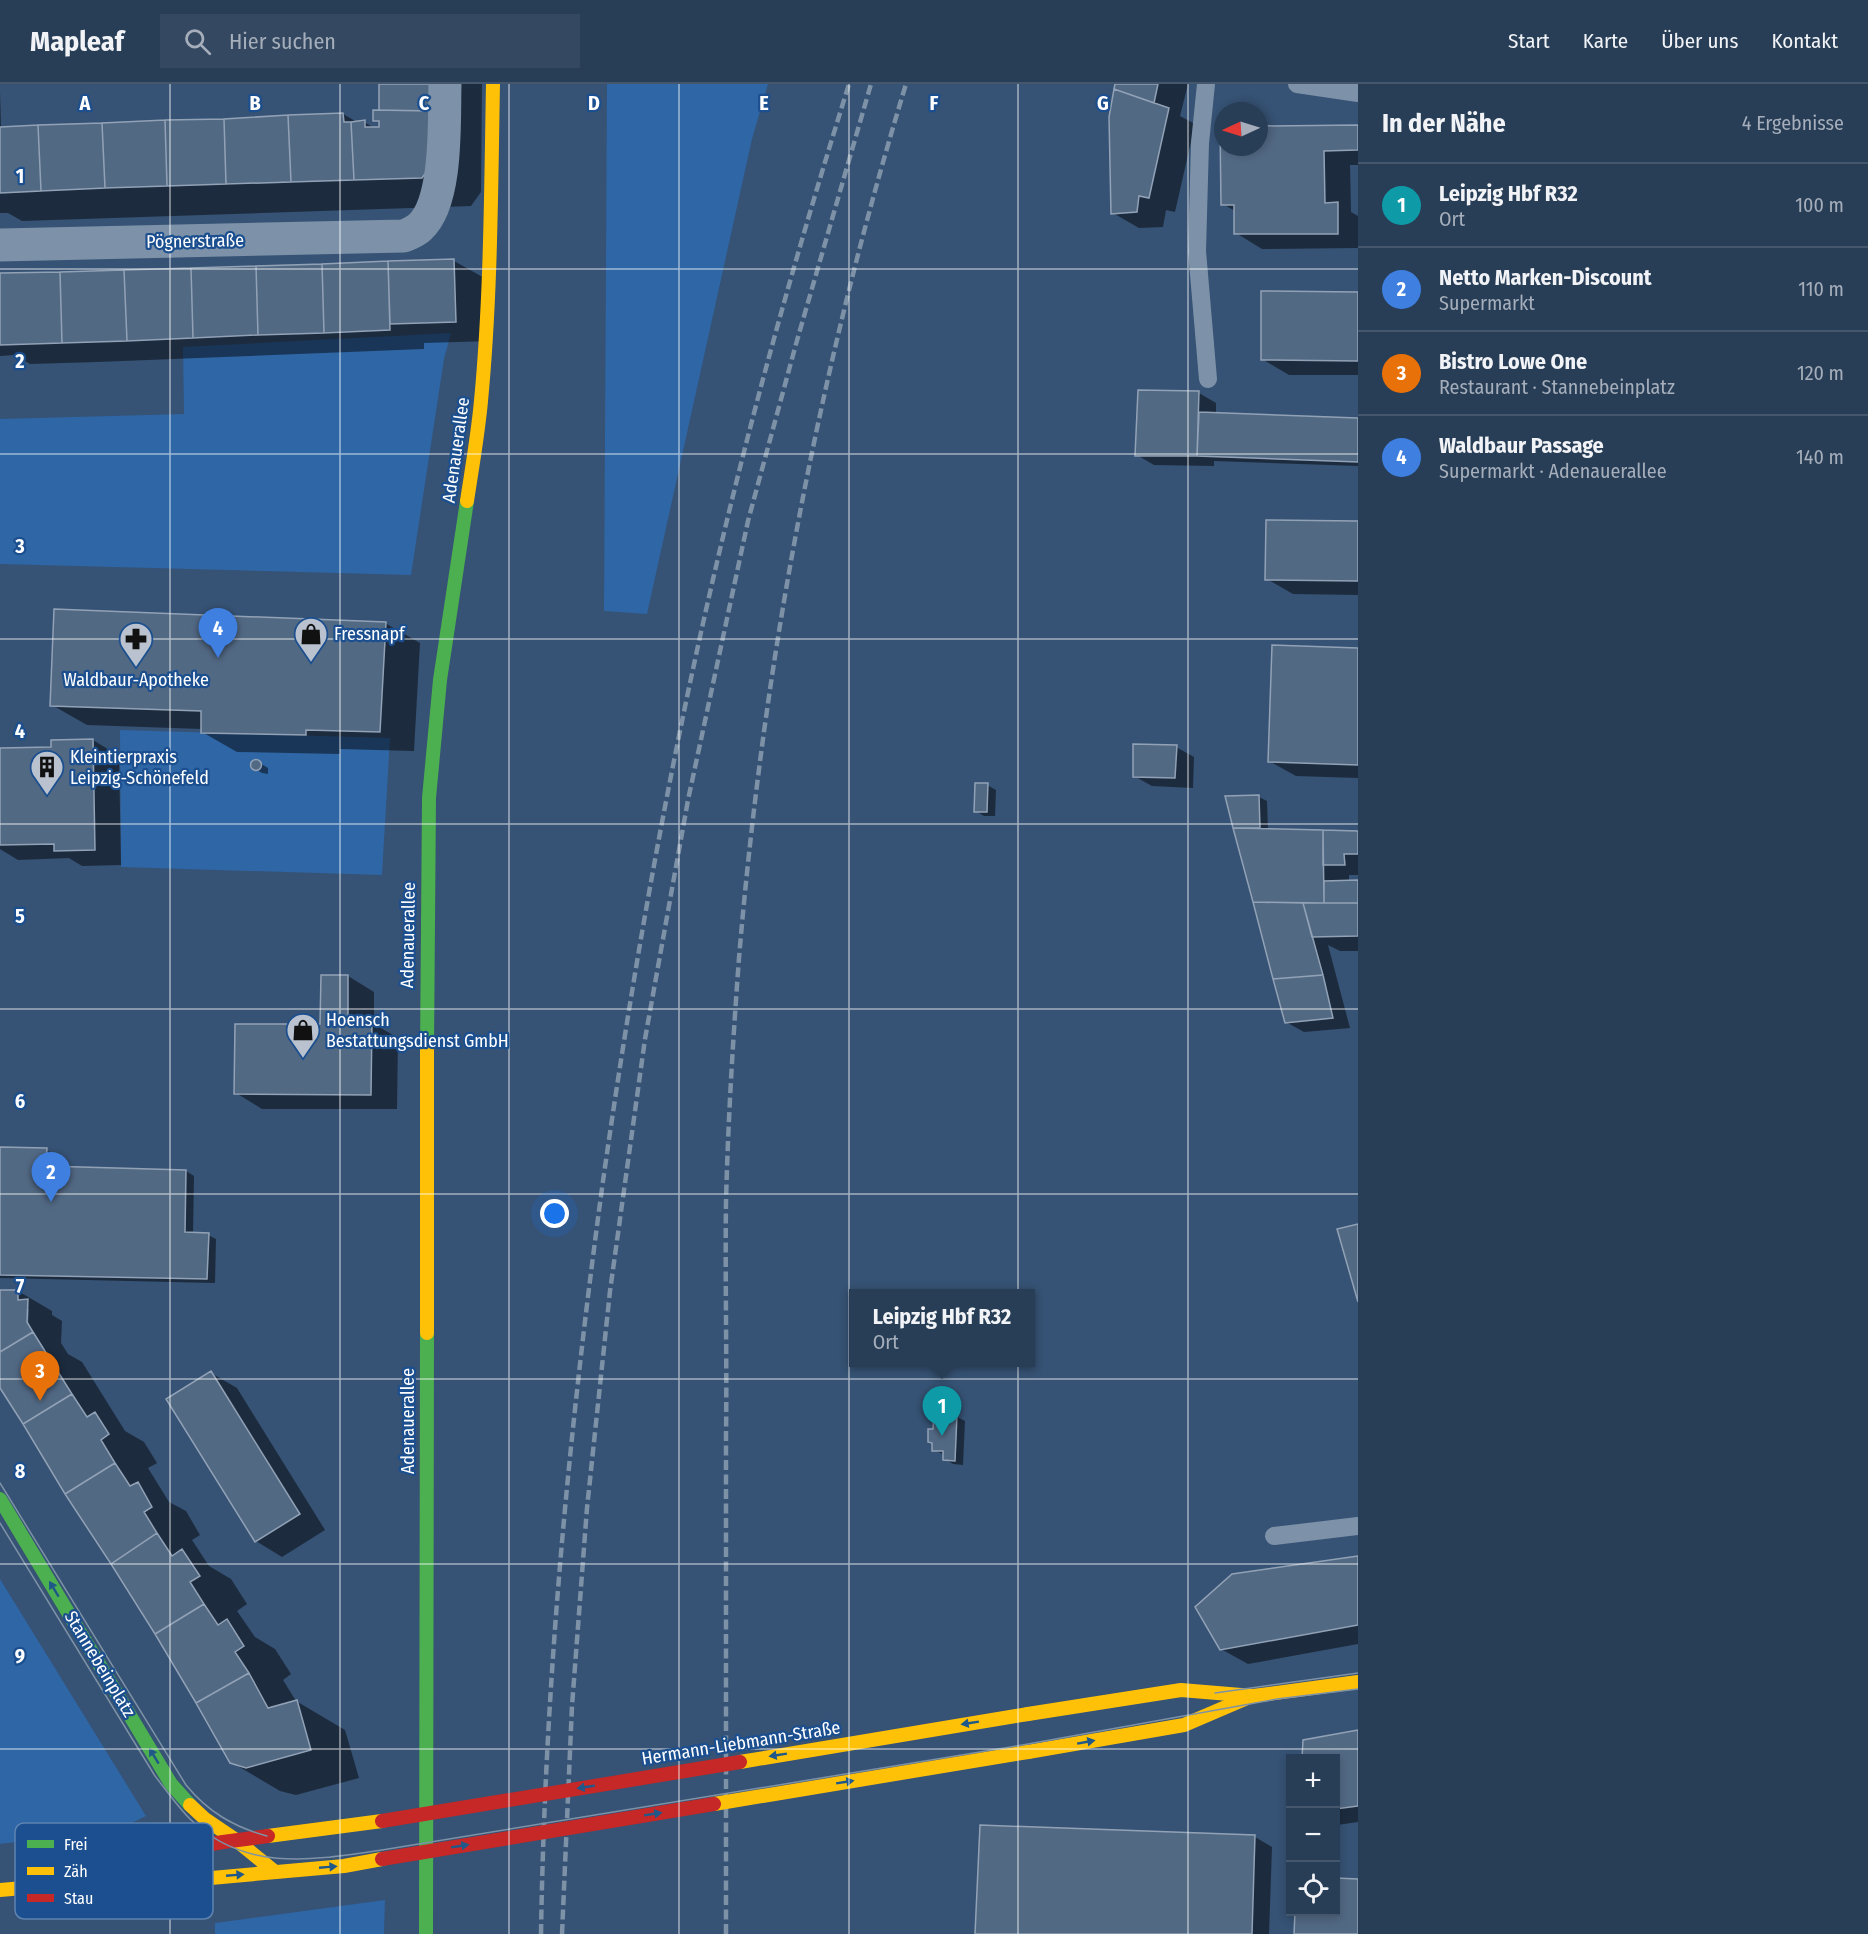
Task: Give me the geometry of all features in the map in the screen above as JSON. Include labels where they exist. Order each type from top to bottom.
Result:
[{"type":"main road","name":"Adenauerallee","points":[[426,1934],[426,982],[429,809],[440,680],[484,373],[493,84]]},
{"type":"main road","name":"Stannebeinplatz","points":[[5,1515],[171,1784],[210,1823]]},
{"type":"main road","points":[[1215,1693],[1253,1696],[1358,1682]]},
{"type":"main road","points":[[213,1857],[275,1872],[344,1866],[1184,1725],[1253,1696]]},
{"type":"main road","name":"Hermann-Liebmann-Straße","points":[[382,1825],[1028,1718]]},
{"type":"main road","points":[[188,1803],[191,1823]]},
{"type":"main road","name":"Stannebeinplatz","points":[[213,1825],[236,1840],[275,1872]]},
{"type":"main road","points":[[213,1847],[236,1840],[267,1836]]},
{"type":"main road","points":[[0,1890],[15,1889]]},
{"type":"street","name":"Pögnerstraße","points":[[0,245],[404,236],[420,227],[435,205],[442,163],[445,84]]},
{"type":"lane","points":[[1206,84],[1200,143],[1197,251],[1208,379]]},
{"type":"lane","points":[[1297,84],[1358,93]]},
{"type":"lane","points":[[1274,1536],[1358,1526]]},
{"type":"lane","points":[[1028,1718],[1215,1693]]},
{"type":"lane","points":[[267,1836],[287,1839],[305,1838],[382,1825]]},
{"type":"shaded area","points":[[607,84],[768,84],[752,139],[647,614],[604,611]]},
{"type":"shaded area","points":[[451,333],[444,359],[411,575],[0,564],[0,419],[184,414],[183,347]]},
{"type":"shaded area","points":[[120,730],[390,738],[382,875],[121,867]]},
{"type":"shaded area","points":[[0,1579],[146,1816],[132,1823],[15,1823],[15,1842],[0,1844]]},
{"type":"shaded area","points":[[385,1900],[384,1934],[215,1934],[215,1923]]},
{"type":"building","points":[[379,84],[433,84],[433,111],[379,110]]},
{"type":"building","points":[[1115,84],[1158,84],[1154,103],[1114,89]]},
{"type":"building","points":[[1114,89],[1169,108],[1149,198],[1139,196],[1137,212],[1111,214],[1109,117]]},
{"type":"building","points":[[373,110],[433,111],[432,164],[422,178],[354,180],[351,122],[365,120],[365,127],[379,127],[379,121],[373,121]]},
{"type":"building","points":[[343,113],[344,122],[351,122],[354,180],[291,182],[288,115]]},
{"type":"building","points":[[288,115],[291,182],[226,184],[224,119]]},
{"type":"building","points":[[224,119],[226,184],[167,186],[165,120]]},
{"type":"building","points":[[165,120],[167,186],[105,188],[102,123]]},
{"type":"building","points":[[102,123],[105,188],[41,191],[38,125]]},
{"type":"building","points":[[38,125],[41,191],[0,193],[0,127]]},
{"type":"building","points":[[1358,125],[1358,150],[1324,151],[1325,203],[1338,202],[1338,234],[1234,234],[1234,205],[1221,205],[1220,156],[1268,156],[1268,126]]},
{"type":"building","points":[[454,259],[456,322],[390,324],[388,261]]},
{"type":"building","points":[[388,261],[390,330],[324,333],[322,264]]},
{"type":"building","points":[[322,264],[324,333],[258,335],[256,266]]},
{"type":"building","points":[[256,266],[258,335],[193,338],[191,268]]},
{"type":"building","points":[[191,268],[193,338],[127,341],[124,270]]},
{"type":"building","points":[[124,270],[127,341],[62,343],[60,272]]},
{"type":"building","points":[[60,272],[62,343],[0,345],[0,273]]},
{"type":"building","points":[[1261,291],[1358,292],[1358,361],[1261,360]]},
{"type":"building","points":[[1138,390],[1199,391],[1197,456],[1135,456]]},
{"type":"building","points":[[1199,412],[1358,418],[1358,462],[1197,456]]},
{"type":"building","points":[[1266,520],[1358,521],[1358,581],[1265,580]]},
{"type":"building","points":[[54,609],[386,622],[380,732],[306,730],[306,735],[201,733],[201,711],[50,706]]},
{"type":"building","points":[[1272,645],[1358,648],[1358,765],[1268,762]]},
{"type":"building","name":"Kleintierpraxis Leipzig-Schönefeld","points":[[93,739],[95,850],[54,851],[54,844],[0,845],[0,748],[51,747],[51,740]]},
{"type":"building","points":[[1133,744],[1177,745],[1175,778],[1133,777]]},
{"type":"building","points":[[256,760],[260,761],[260,769],[256,770],[252,769],[251,765],[252,761]]},
{"type":"building","points":[[975,783],[988,783],[987,812],[974,812]]},
{"type":"building","points":[[1259,795],[1260,828],[1233,828],[1225,796]]},
{"type":"building","points":[[1233,828],[1323,830],[1324,903],[1253,902]]},
{"type":"building","points":[[1323,830],[1358,831],[1358,854],[1344,854],[1345,865],[1323,865]]},
{"type":"building","points":[[1358,880],[1358,903],[1324,903],[1324,881]]},
{"type":"building","points":[[1253,902],[1303,903],[1323,975],[1273,979]]},
{"type":"building","points":[[1303,903],[1358,903],[1358,936],[1312,937]]},
{"type":"building","name":"Hoensch Bestattungsdienst GmbH","points":[[321,975],[348,975],[348,1021],[372,1021],[371,1095],[234,1094],[235,1024],[320,1024]]},
{"type":"building","points":[[1323,975],[1333,1018],[1285,1023],[1273,979]]},
{"type":"building","points":[[0,1147],[47,1148],[46,1166],[186,1170],[185,1232],[209,1233],[207,1279],[0,1275]]},
{"type":"building","points":[[1358,1224],[1358,1302],[1337,1229]]},
{"type":"building","points":[[0,1290],[18,1290],[18,1300],[28,1299],[27,1322],[33,1332],[0,1352]]},
{"type":"building","points":[[33,1332],[72,1394],[23,1424],[0,1388],[0,1352]]},
{"type":"building","points":[[211,1371],[300,1514],[255,1542],[166,1399]]},
{"type":"building","points":[[72,1394],[87,1417],[95,1412],[109,1434],[101,1440],[115,1463],[65,1494],[23,1424]]},
{"type":"building","points":[[934,1414],[957,1415],[955,1461],[943,1460],[943,1451],[932,1451],[932,1443],[928,1442],[928,1429],[933,1429]]},
{"type":"building","points":[[115,1463],[130,1486],[138,1482],[152,1507],[144,1512],[157,1533],[111,1564],[65,1494]]},
{"type":"building","points":[[157,1533],[172,1556],[182,1549],[200,1576],[190,1582],[204,1604],[155,1634],[111,1564]]},
{"type":"building","points":[[1358,1556],[1358,1625],[1220,1650],[1195,1607],[1232,1574]]},
{"type":"building","points":[[204,1604],[218,1625],[227,1619],[244,1646],[235,1652],[249,1673],[196,1703],[155,1634]]},
{"type":"building","points":[[249,1673],[268,1708],[297,1700],[311,1750],[246,1768],[230,1763],[196,1703]]},
{"type":"building","points":[[1358,1730],[1358,1806],[1340,1808],[1340,1754],[1302,1754],[1303,1740]]},
{"type":"building","points":[[980,1825],[1255,1835],[1252,1934],[975,1934]]},
{"type":"building","points":[[1340,1878],[1358,1879],[1358,1934],[1294,1934],[1295,1916],[1340,1916]]},
{"type":"tram line","points":[[0,1483],[186,1785],[194,1795],[222,1817],[267,1836]]},
{"type":"tram line","points":[[0,1523],[155,1776],[195,1823]]},
{"type":"tram line","points":[[1215,1693],[1358,1673]]},
{"type":"tram line","points":[[213,1837],[234,1848],[257,1855],[281,1859],[331,1857],[1028,1744],[1277,1699],[1358,1689]]},
{"type":"railway","points":[[541,1934],[543,1840],[553,1651],[569,1462],[603,1181],[629,1013],[674,761],[709,595],[756,404],[849,84]]},
{"type":"railway","points":[[562,1934],[572,1706],[587,1508],[610,1291],[645,1039],[688,800],[748,521],[871,84]]},
{"type":"railway","points":[[726,1934],[726,1202],[729,1111],[739,958],[763,736],[799,516],[847,299],[906,84]]},
{"type":"traffic: fast","points":[[427,1049],[429,798],[440,680],[467,501]]},
{"type":"traffic: fast","points":[[426,1934],[427,1333]]},
{"type":"traffic: fast","points":[[0,1499],[171,1784],[190,1805]]},
{"type":"traffic: slow","points":[[467,501],[480,413],[487,322],[493,84]]},
{"type":"traffic: slow","points":[[427,1049],[427,1333]]},
{"type":"traffic: slow","points":[[1028,1714],[1181,1690],[1253,1696],[1358,1682]]},
{"type":"traffic: slow","points":[[1028,1752],[1184,1725],[1247,1698]]},
{"type":"traffic: slow","points":[[740,1762],[1028,1714]]},
{"type":"traffic: slow","points":[[714,1804],[1028,1752]]},
{"type":"traffic: slow","points":[[190,1805],[211,1823]]},
{"type":"traffic: slow","points":[[268,1836],[382,1821]]},
{"type":"traffic: slow","points":[[213,1824],[275,1872]]},
{"type":"traffic: slow","points":[[213,1878],[344,1866],[382,1859]]},
{"type":"traffic: slow","points":[[0,1890],[15,1889]]},
{"type":"traffic: jam","points":[[382,1821],[740,1762]]},
{"type":"traffic: jam","points":[[382,1859],[714,1804]]},
{"type":"traffic: jam","points":[[213,1844],[268,1836]]},
{"type":"place","name":"Waldbaur Passage","points":[[218,658]]},
{"type":"place","name":"Fressnapf","points":[[311,663]]},
{"type":"place","name":"Waldbaur-Apotheke","points":[[136,668]]},
{"type":"place","name":"Kleintierpraxis Leipzig-Schönefeld","points":[[47,796]]},
{"type":"place","name":"Hoensch Bestattungsdienst GmbH","points":[[303,1059]]},
{"type":"place","name":"Netto Marken-Discount","points":[[51,1202]]},
{"type":"place","name":"Bistro Lowe One","points":[[40,1401]]},
{"type":"place","name":"Leipzig Hbf R32","points":[[942,1436]]}]
